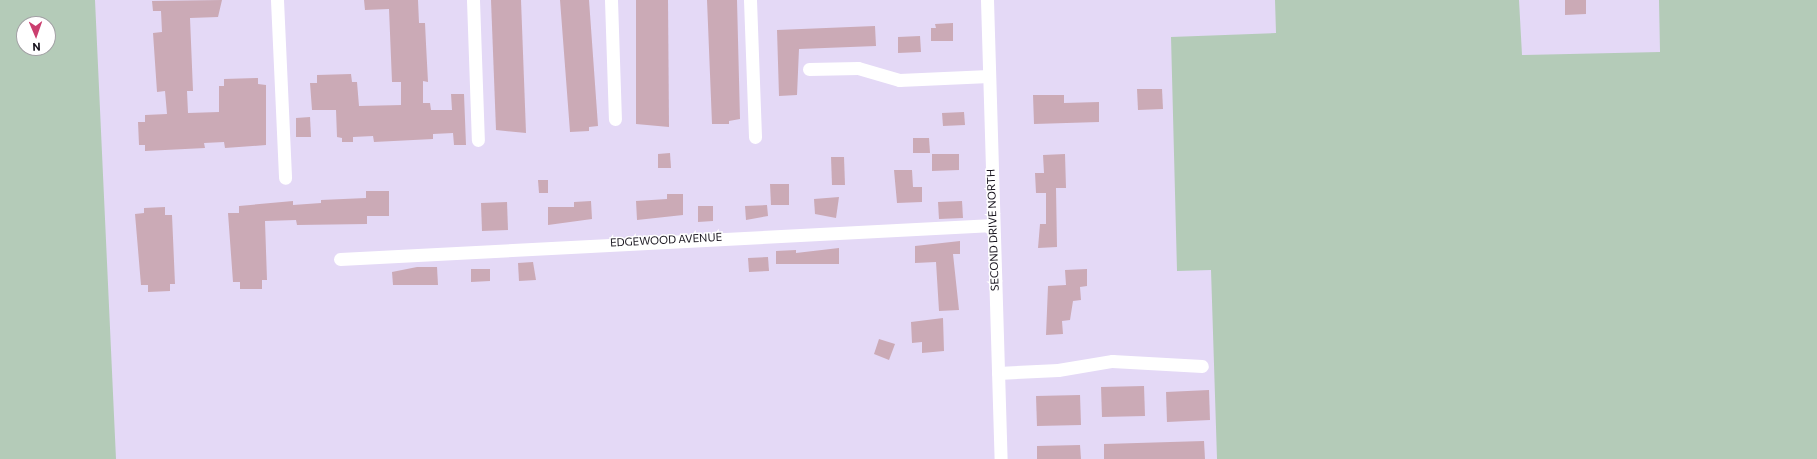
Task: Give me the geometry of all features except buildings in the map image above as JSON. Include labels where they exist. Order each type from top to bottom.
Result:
[{"type":"street","points":[[277,0],[285,178]]},
{"type":"street","points":[[473,0],[478,140]]},
{"type":"street","points":[[611,0],[615,119]]},
{"type":"street","points":[[750,0],[755,138]]},
{"type":"street","name":"SECOND DRIVE NORTH","points":[[987,0],[1001,459]]},
{"type":"street","points":[[808,70],[858,68],[899,80],[989,76]]},
{"type":"street","name":"EDGEWOOD AVENUE","points":[[340,259],[993,225]]},
{"type":"street","points":[[998,373],[1058,370],[1112,361],[1202,366]]},
{"type":"green space","points":[[0,0],[95,0],[116,459],[0,459]]},
{"type":"green space","points":[[1275,0],[1519,0],[1522,55],[1660,52],[1659,0],[1817,0],[1817,459],[1217,459],[1211,270],[1177,271],[1171,37],[1276,33]]}]
